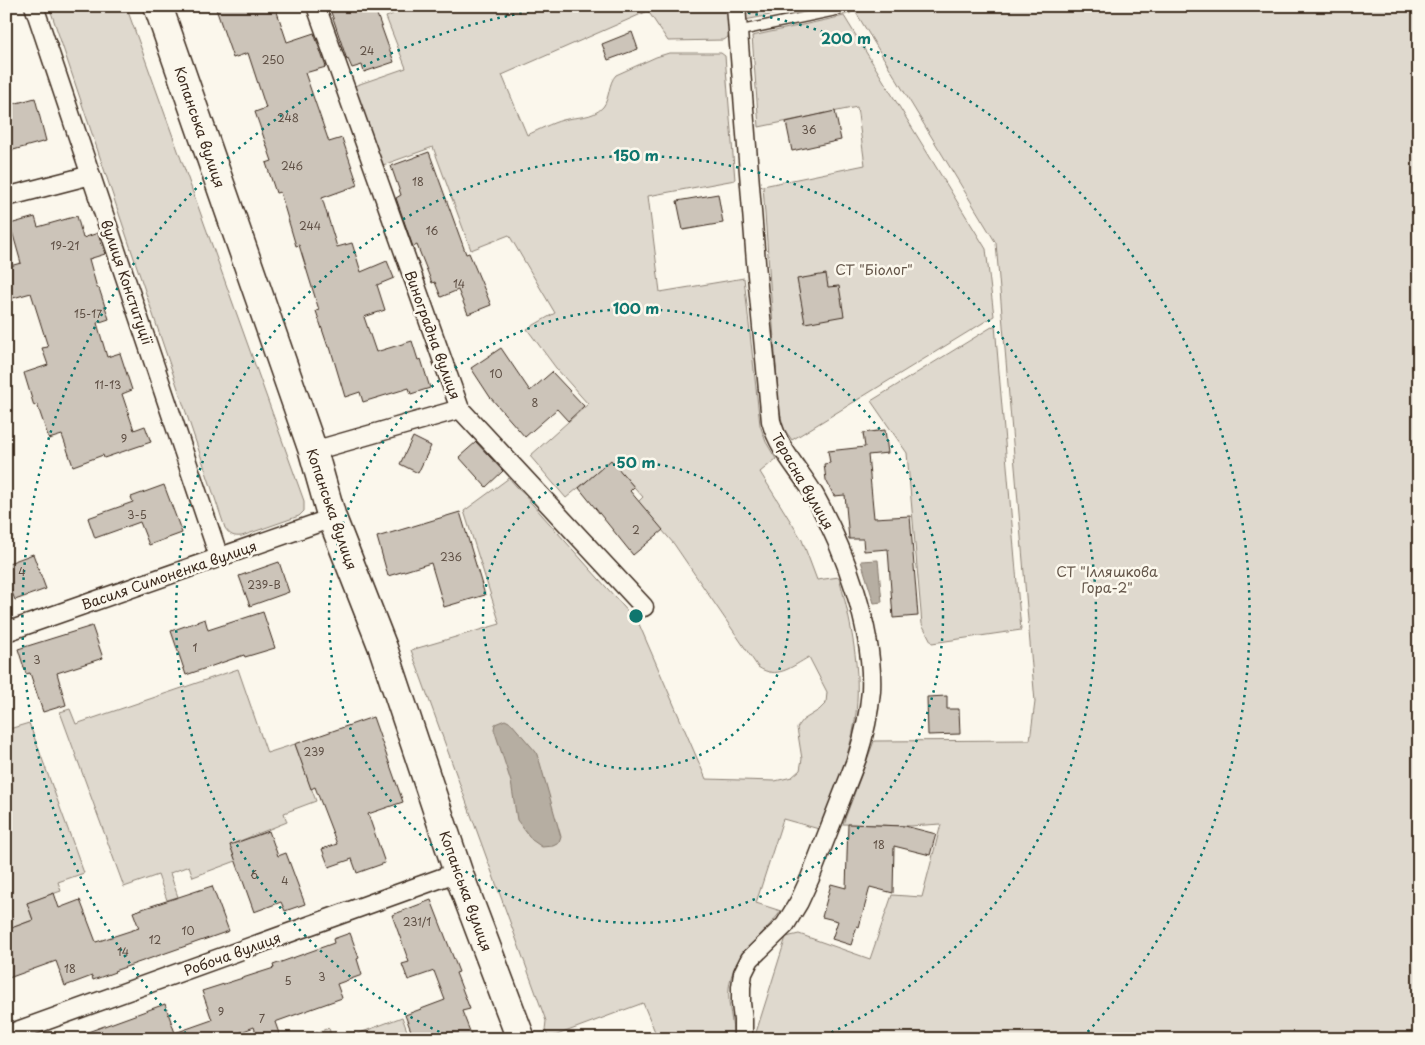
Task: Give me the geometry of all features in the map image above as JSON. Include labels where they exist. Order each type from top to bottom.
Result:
[{"type":"highway","name":"Копанська вулиця","points":[[158,6],[313,451],[332,518],[383,648],[458,872],[521,1039]]},
{"type":"street","name":"вулиця Конституції","points":[[34,6],[219,557]]},
{"type":"street","name":"Виноградна вулиця","points":[[316,6],[460,409],[644,607]]},
{"type":"street","name":"Терасна вулиця","points":[[736,6],[757,275],[771,421],[775,436],[822,509],[846,564],[864,627],[869,653],[871,684],[867,720],[857,758],[810,878],[799,902],[785,925],[750,959],[743,973],[741,987],[743,1039]]},
{"type":"street","points":[[6,197],[91,175]]},
{"type":"street","points":[[313,451],[460,409]]},
{"type":"street","name":"Василя Симоненка вулиця","points":[[6,632],[332,518]]},
{"type":"street","name":"Робоча вулиця","points":[[6,1035],[458,872]]},
{"type":"lane","points":[[739,31],[848,8]]},
{"type":"green space","points":[[49,6],[126,6],[304,501],[304,511],[299,516],[242,536],[232,535],[225,528]]},
{"type":"green space","points":[[390,6],[727,6],[729,33],[728,37],[724,40],[668,41],[648,11],[502,75],[527,135],[558,121],[594,114],[599,111],[607,99],[613,78],[616,75],[656,57],[669,53],[721,53],[725,56],[735,180],[648,196],[660,292],[744,278],[760,425],[766,442],[776,459],[760,472],[802,540],[817,580],[839,577],[852,634],[857,673],[856,712],[853,732],[838,781],[819,829],[783,819],[756,903],[781,911],[749,946],[731,976],[729,994],[733,1039],[658,1039],[643,1003],[549,1038],[545,1030],[546,1021],[411,650],[500,624],[464,511],[509,478],[639,624],[706,779],[775,781],[792,777],[800,770],[802,759],[797,728],[803,720],[826,703],[827,692],[809,657],[784,671],[771,672],[758,667],[674,544],[638,502],[643,497],[611,461],[566,498],[530,456],[588,404],[556,368],[527,329],[555,313],[509,235],[471,250],[433,147],[383,165],[354,86],[406,68],[386,17],[393,14]]},
{"type":"green space","points":[[744,6],[816,6],[745,20]]},
{"type":"green space","name":"СТ \"Ілляшкова Гора-2\"","points":[[852,6],[1419,6],[1419,1039],[754,1039],[786,937],[799,934],[870,959],[892,895],[922,897],[941,824],[910,826],[843,824],[874,741],[1030,740],[1035,702],[996,243]]},
{"type":"green space","name":"СТ \"Біолог\"","points":[[844,16],[986,249],[994,316],[792,440],[784,429],[779,409],[763,186],[865,165],[857,107],[759,127],[752,36]]},
{"type":"green space","points":[[995,325],[1021,630],[932,643],[922,624],[907,453],[871,401]]},
{"type":"green space","points":[[238,669],[267,753],[295,744],[316,801],[284,813],[287,822],[230,845],[236,861],[193,877],[189,866],[170,873],[178,897],[167,900],[158,875],[124,887],[60,712],[70,709],[76,724]]},
{"type":"green space","points":[[29,723],[84,873],[58,882],[61,891],[27,903],[33,920],[6,930],[6,730]]},
{"type":"green space","points":[[402,1017],[410,1039],[344,1039]]},
{"type":"green space","points":[[329,1028],[332,1039],[299,1039]]},
{"type":"shaded area","points":[[878,560],[882,602],[874,603],[861,561]]},
{"type":"shaded area","points":[[505,720],[511,723],[536,752],[561,837],[559,843],[553,846],[542,847],[532,840],[517,820],[511,782],[494,729],[495,724]]},
{"type":"building","points":[[215,6],[275,6],[287,42],[314,33],[326,67],[305,73],[329,142],[342,138],[358,185],[322,198],[337,247],[352,243],[361,272],[387,261],[394,278],[377,285],[385,310],[364,317],[376,352],[412,341],[418,360],[421,359],[430,388],[411,394],[409,388],[363,402],[360,392],[345,397],[330,347],[328,347],[316,311],[319,310],[299,245],[296,246],[280,192],[276,193],[266,163],[272,161],[255,112],[266,108],[248,53],[233,58]]},
{"type":"building","points":[[329,6],[374,6],[394,62],[364,72],[362,65],[352,68],[347,60]]},
{"type":"building","points":[[632,32],[638,49],[608,60],[602,44]]},
{"type":"building","points":[[35,98],[46,141],[6,152],[6,106]]},
{"type":"building","points":[[835,111],[841,140],[792,151],[786,122]]},
{"type":"building","points":[[429,152],[466,254],[469,253],[491,305],[468,314],[458,290],[441,297],[435,282],[432,283],[417,245],[413,247],[396,198],[401,195],[391,166]]},
{"type":"building","points":[[718,194],[723,223],[683,230],[677,201]]},
{"type":"building","points":[[77,216],[83,238],[98,233],[105,254],[89,259],[97,288],[99,288],[109,319],[97,323],[107,357],[120,353],[132,390],[122,394],[134,430],[145,426],[151,442],[104,458],[103,455],[73,466],[62,435],[49,439],[37,404],[34,406],[24,373],[48,365],[42,348],[48,347],[31,293],[6,300],[6,267],[21,263],[10,224],[35,217],[38,227]]},
{"type":"building","points":[[826,274],[828,287],[839,286],[844,316],[805,323],[797,279]]},
{"type":"building","points":[[501,348],[530,391],[552,372],[584,406],[568,421],[557,409],[525,437],[490,397],[471,368]]},
{"type":"building","points":[[885,430],[888,453],[868,455],[874,518],[910,516],[918,616],[893,618],[888,549],[864,551],[863,539],[849,539],[845,495],[834,496],[826,480],[824,464],[830,463],[828,451],[865,447],[863,433]]},
{"type":"building","points":[[413,437],[431,446],[418,473],[400,464]]},
{"type":"building","points":[[476,442],[503,471],[486,487],[459,457]]},
{"type":"building","points":[[611,460],[634,487],[630,491],[663,530],[633,555],[579,488]]},
{"type":"building","points":[[164,485],[182,533],[149,545],[140,522],[95,538],[88,518],[133,502],[131,497]]},
{"type":"building","points":[[460,512],[485,595],[444,607],[431,563],[388,576],[377,537]]},
{"type":"building","points":[[33,554],[46,589],[15,600],[6,577],[6,564]]},
{"type":"building","points":[[279,562],[289,592],[250,606],[239,576]]},
{"type":"building","points":[[263,612],[275,648],[245,657],[244,655],[186,675],[171,631],[205,619],[208,630]]},
{"type":"building","points":[[92,626],[103,658],[57,673],[66,705],[43,712],[30,673],[26,674],[18,649]]},
{"type":"building","points":[[947,696],[947,709],[959,709],[960,734],[928,735],[927,697]]},
{"type":"building","points":[[373,717],[403,802],[368,814],[385,863],[357,873],[352,859],[329,867],[322,849],[337,844],[315,787],[311,789],[295,744]]},
{"type":"building","points":[[848,824],[905,826],[936,834],[930,855],[894,846],[893,893],[870,887],[859,927],[857,926],[851,945],[832,939],[838,921],[822,917],[831,884],[846,888]]},
{"type":"building","points":[[269,831],[278,856],[286,853],[305,904],[285,911],[281,902],[254,912],[230,845]]},
{"type":"building","points":[[212,886],[229,931],[93,980],[92,976],[65,986],[56,961],[6,979],[6,930],[33,920],[27,903],[54,893],[59,908],[80,900],[96,942],[139,928],[133,912]]},
{"type":"building","points":[[431,900],[459,972],[456,973],[470,1009],[462,1011],[473,1039],[414,1039],[405,1015],[445,1000],[434,971],[408,980],[402,964],[409,962],[392,915]]},
{"type":"building","points":[[350,933],[359,958],[357,959],[362,975],[337,984],[342,998],[275,1022],[281,1039],[258,1039],[254,1027],[223,1039],[75,1039],[74,1037],[165,1004],[175,1033],[212,1020],[202,991],[274,968],[273,965],[334,943],[333,939]]}]
